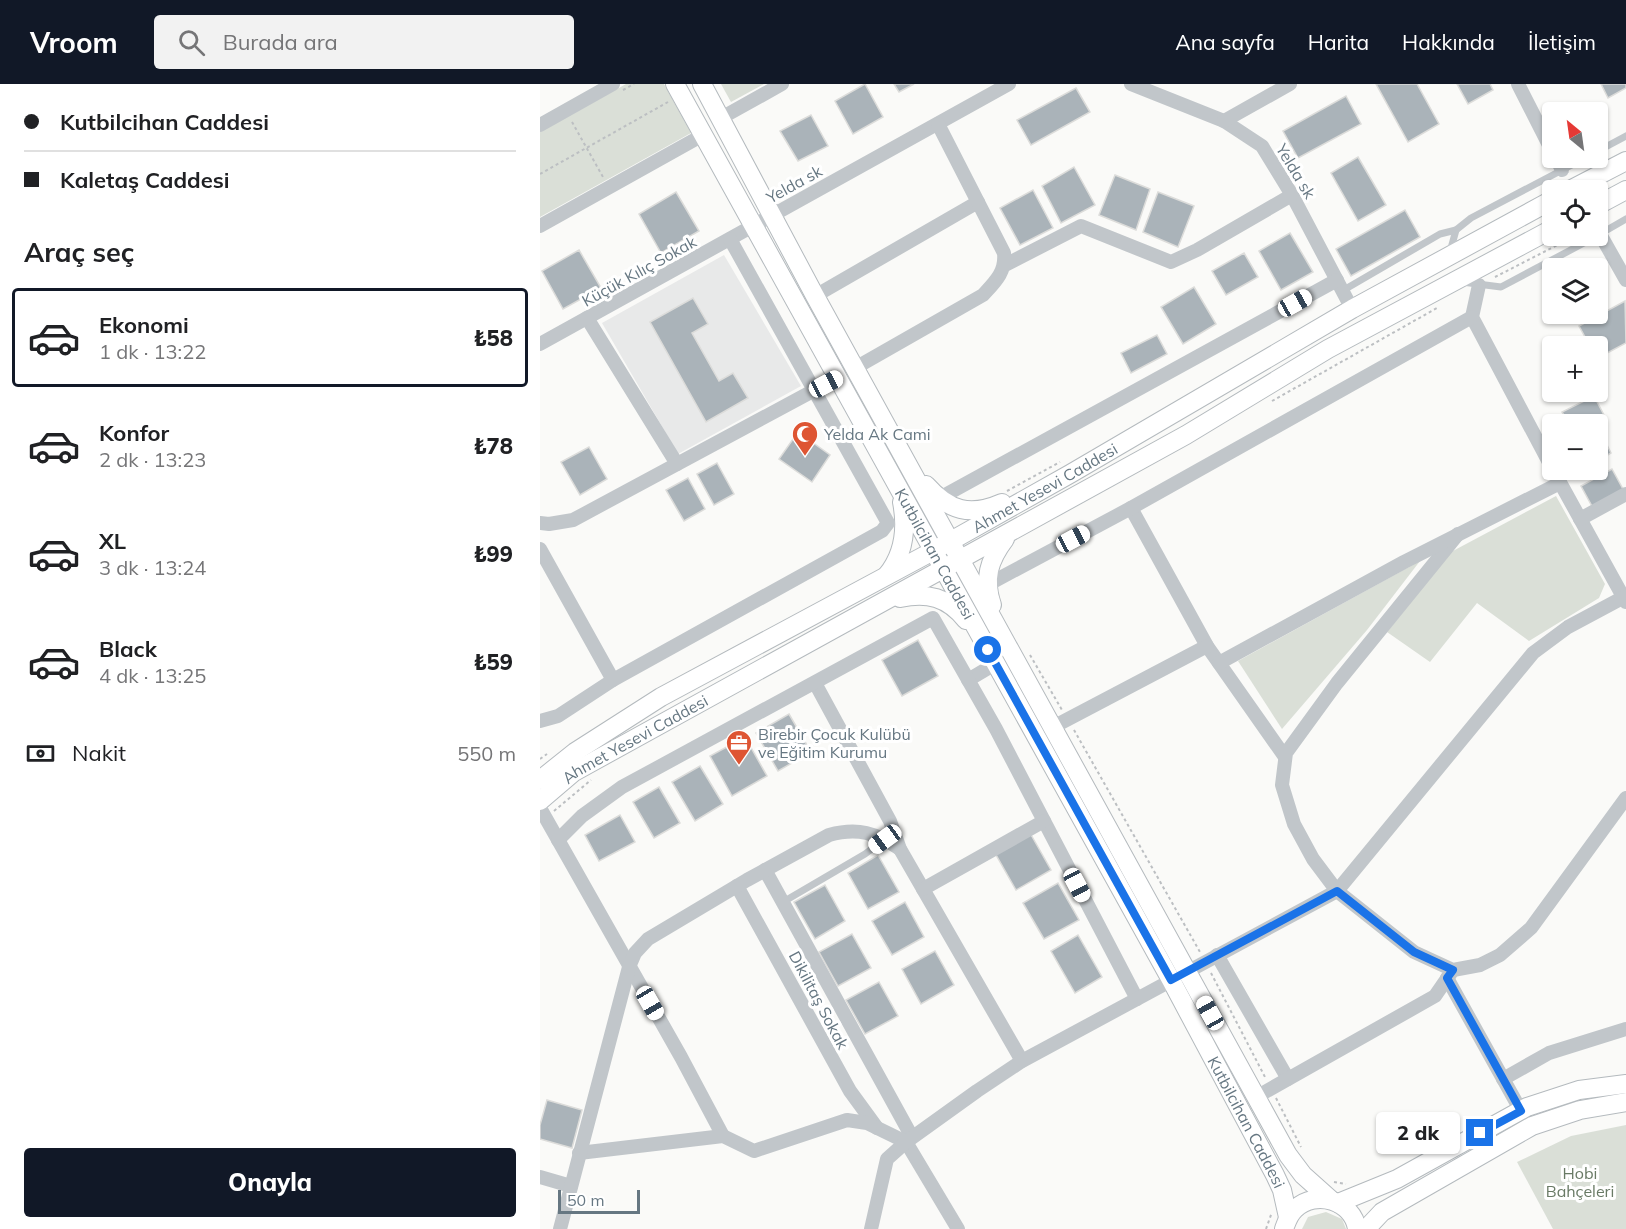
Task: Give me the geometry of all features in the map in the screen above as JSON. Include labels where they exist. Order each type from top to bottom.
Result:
[{"type":"main road","name":"Kutbilcihan Caddesi","points":[[702,84],[815,296],[1006,643],[1060,723],[1187,971],[1264,1092],[1294,1164],[1303,1175],[1351,1214],[1358,1229]]},
{"type":"main road","name":"Kutbilcihan Caddesi","points":[[678,89],[1171,980],[1282,1190],[1285,1226]]},
{"type":"main road","points":[[1589,180],[1626,161]]},
{"type":"main road","points":[[1608,200],[1626,190]]},
{"type":"main road","name":"Ahmet Yesevi Caddesi","points":[[540,780],[575,752],[661,697],[933,551],[1070,474],[1352,309],[1542,205]]},
{"type":"main road","name":"Ahmet Yesevi Caddesi","points":[[540,801],[574,772],[1186,435],[1328,349],[1542,234]]},
{"type":"main road","points":[[908,464],[938,499],[954,508],[987,510],[1070,474]]},
{"type":"main road","points":[[886,577],[901,552],[904,516],[899,490]]},
{"type":"main road","points":[[1006,643],[987,585],[988,567],[992,558],[1011,533]]},
{"type":"main road","points":[[886,601],[914,595],[936,598],[960,612],[980,637]]},
{"type":"main road","points":[[1285,1226],[1296,1208],[1307,1201],[1319,1198],[1335,1201],[1397,1179],[1521,1111],[1579,1090],[1626,1084]]},
{"type":"main road","points":[[1366,1229],[1382,1212],[1532,1126],[1580,1110],[1626,1102]]},
{"type":"street","points":[[540,125],[613,84]]},
{"type":"street","points":[[721,118],[782,84]]},
{"type":"street","name":"Yelda sk","points":[[753,226],[1009,84]]},
{"type":"street","name":"Yelda sk","points":[[1131,84],[1224,121],[1262,146],[1292,195],[1352,309]]},
{"type":"street","points":[[1224,121],[1290,84]]},
{"type":"street","points":[[1518,84],[1542,131]]},
{"type":"street","points":[[855,368],[983,295],[998,279],[1005,265],[1004,253],[938,124]]},
{"type":"street","points":[[540,226],[703,135]]},
{"type":"street","points":[[1005,265],[1081,226],[1171,262],[1197,250],[1292,195]]},
{"type":"street","points":[[815,296],[978,202]]},
{"type":"street","name":"Küçük Kılıç Sokak","points":[[540,344],[753,226]]},
{"type":"street","points":[[540,721],[558,716],[613,680],[882,531],[888,523],[730,239]]},
{"type":"street","points":[[1605,246],[1626,280]]},
{"type":"street","points":[[1479,285],[1472,317],[1542,448]]},
{"type":"street","points":[[938,499],[1340,286]]},
{"type":"street","points":[[987,585],[1131,508],[1472,317]]},
{"type":"street","points":[[587,318],[677,464]]},
{"type":"street","points":[[540,523],[549,524],[573,520],[837,378]]},
{"type":"street","points":[[871,1229],[887,1159],[909,1140],[1023,1061],[1337,891],[1533,653],[1568,627],[1625,599],[1558,480]]},
{"type":"street","points":[[1219,663],[1458,534],[1560,483]]},
{"type":"street","points":[[1580,519],[1626,494]]},
{"type":"street","points":[[1131,508],[1207,646],[1286,758]]},
{"type":"street","points":[[1458,534],[1337,683],[1286,753],[1282,785],[1294,824],[1313,859],[1337,891],[1414,952],[1450,974],[1521,1111]]},
{"type":"street","points":[[540,549],[613,680]]},
{"type":"street","points":[[558,840],[582,816],[622,788],[933,618],[996,729],[1137,999]]},
{"type":"street","points":[[1060,723],[1207,646]]},
{"type":"street","points":[[968,680],[995,664]]},
{"type":"street","points":[[815,683],[890,821],[900,849],[1023,1061]]},
{"type":"street","points":[[1264,1092],[1435,996],[1450,974],[1480,965],[1500,955],[1531,928],[1626,798]]},
{"type":"street","points":[[540,807],[723,1136]]},
{"type":"street","points":[[923,889],[1044,821]]},
{"type":"street","points":[[560,1229],[629,967],[635,953],[648,939],[737,885],[829,835],[840,832],[862,832],[885,839],[900,849]]},
{"type":"street","points":[[765,870],[958,1229]]},
{"type":"street","name":"Dikilitaş Sokak","points":[[737,885],[850,1091],[877,1128]]},
{"type":"street","points":[[1211,958],[1288,1079]]},
{"type":"street","points":[[1503,1079],[1550,1053],[1626,1029]]},
{"type":"street","points":[[579,1153],[723,1136],[754,1151],[847,1120],[867,1123],[909,1140]]},
{"type":"street","points":[[540,1178],[571,1186]]},
{"type":"lane","points":[[1608,146],[1626,136]]},
{"type":"lane","points":[[1340,286],[1440,234],[1456,230],[1471,218],[1552,168]]},
{"type":"lane","points":[[1608,229],[1626,219]]},
{"type":"lane","points":[[1449,256],[1456,230]]},
{"type":"lane","points":[[1453,281],[1501,287],[1577,246]]},
{"type":"lane","points":[[783,902],[865,854],[885,839]]},
{"type":"path","points":[[540,174],[586,148],[678,89]]},
{"type":"path","points":[[565,110],[609,188]]},
{"type":"path","points":[[1479,285],[1557,246]]},
{"type":"path","points":[[1270,402],[1437,308]]},
{"type":"path","points":[[1026,647],[1060,723],[1211,958],[1264,1092],[1302,1150]]},
{"type":"path","points":[[1324,1179],[1344,1184],[1354,1183]]},
{"type":"shaded area","points":[[724,255],[801,386],[678,454],[602,323]]},
{"type":"green space","points":[[626,84],[664,84],[691,133],[540,217],[540,132]]},
{"type":"green space","points":[[721,84],[764,84],[731,102]]},
{"type":"green space","points":[[1556,496],[1605,584],[1599,598],[1529,641],[1477,603],[1430,662],[1387,632],[1451,552]]},
{"type":"green space","points":[[1420,561],[1367,630],[1282,729],[1238,661]]},
{"type":"green space","name":"Hobi Bahçeleri","points":[[1626,1125],[1626,1229],[1553,1229],[1517,1162],[1571,1136]]},
{"type":"green space","points":[[1326,1212],[1342,1219],[1346,1229],[1302,1229],[1308,1217]]},
{"type":"building","points":[[865,84],[883,117],[853,134],[835,101]]},
{"type":"building","points":[[894,84],[914,84],[899,92]]},
{"type":"building","points":[[1376,84],[1417,84],[1439,124],[1408,142]]},
{"type":"building","points":[[1457,84],[1490,84],[1493,90],[1468,104]]},
{"type":"building","points":[[1601,84],[1626,84],[1626,88],[1608,98]]},
{"type":"building","points":[[1076,88],[1090,112],[1031,145],[1017,120]]},
{"type":"building","points":[[1346,96],[1361,124],[1298,158],[1283,131]]},
{"type":"building","points":[[811,115],[828,146],[798,161],[780,131]]},
{"type":"building","points":[[1358,157],[1386,205],[1358,221],[1331,173]]},
{"type":"building","points":[[1074,167],[1095,205],[1061,223],[1042,186]]},
{"type":"building","points":[[1115,175],[1150,189],[1136,230],[1099,215]]},
{"type":"building","points":[[1033,190],[1053,228],[1020,245],[1000,208]]},
{"type":"building","points":[[676,192],[699,231],[661,253],[639,214]]},
{"type":"building","points":[[1158,192],[1194,206],[1178,247],[1143,232]]},
{"type":"building","points":[[1405,210],[1420,237],[1351,276],[1336,249]]},
{"type":"building","points":[[1290,233],[1313,272],[1281,290],[1259,251]]},
{"type":"building","points":[[579,250],[601,288],[563,309],[542,271]]},
{"type":"building","points":[[1244,253],[1258,277],[1226,295],[1212,271]]},
{"type":"building","points":[[1194,287],[1216,324],[1183,344],[1161,307]]},
{"type":"building","points":[[693,298],[708,324],[692,333],[719,381],[733,373],[748,398],[706,422],[650,322]]},
{"type":"building","points":[[1625,301],[1626,343],[1608,353],[1608,336],[1584,336],[1579,326],[1608,324],[1608,310]]},
{"type":"building","points":[[1157,335],[1167,354],[1131,373],[1121,353]]},
{"type":"building","points":[[1582,402],[1597,402],[1603,414],[1563,414],[1562,412]]},
{"type":"building","name":"Yelda Ak Cami","points":[[798,432],[830,455],[812,482],[779,459]]},
{"type":"building","points":[[589,447],[607,479],[580,495],[561,462]]},
{"type":"building","points":[[717,463],[734,494],[714,505],[697,474]]},
{"type":"building","points":[[1612,469],[1624,491],[1593,508],[1581,486],[1592,480],[1608,480],[1608,471]]},
{"type":"building","points":[[688,478],[705,509],[684,521],[666,490]]},
{"type":"building","points":[[918,640],[938,676],[902,696],[882,660]]},
{"type":"building","points":[[789,714],[811,752],[778,771],[756,733]]},
{"type":"building","name":"Birebir Çocuk Kulübü ve Eğitim Kurumu","points":[[745,737],[767,776],[732,796],[710,756]]},
{"type":"building","points":[[700,766],[723,804],[695,821],[672,782]]},
{"type":"building","points":[[659,787],[680,823],[654,838],[633,802]]},
{"type":"building","points":[[620,815],[635,842],[599,861],[585,835]]},
{"type":"building","points":[[1030,833],[1051,870],[1016,890],[995,853]]},
{"type":"building","points":[[878,855],[899,892],[868,909],[848,873]]},
{"type":"building","points":[[1058,883],[1079,920],[1044,939],[1023,903]]},
{"type":"building","points":[[825,885],[845,921],[815,939],[794,902]]},
{"type":"building","points":[[905,902],[924,937],[892,955],[872,921]]},
{"type":"building","points":[[852,934],[871,968],[838,986],[819,952]]},
{"type":"building","points":[[1078,935],[1102,977],[1075,993],[1051,951]]},
{"type":"building","points":[[935,951],[954,985],[921,1004],[902,969]]},
{"type":"building","points":[[879,982],[898,1016],[865,1034],[846,1000]]},
{"type":"building","points":[[547,1100],[582,1110],[572,1148],[540,1139],[540,1125]]},
{"type":"place","name":"Yelda Ak Cami","points":[[805,457]]},
{"type":"place","name":"Birebir Çocuk Kulübü ve Eğitim Kurumu","points":[[739,766]]},
{"type":"route","points":[[988,650],[1171,980],[1337,891],[1414,952],[1453,970],[1447,978],[1521,1111],[1480,1133]]}]
